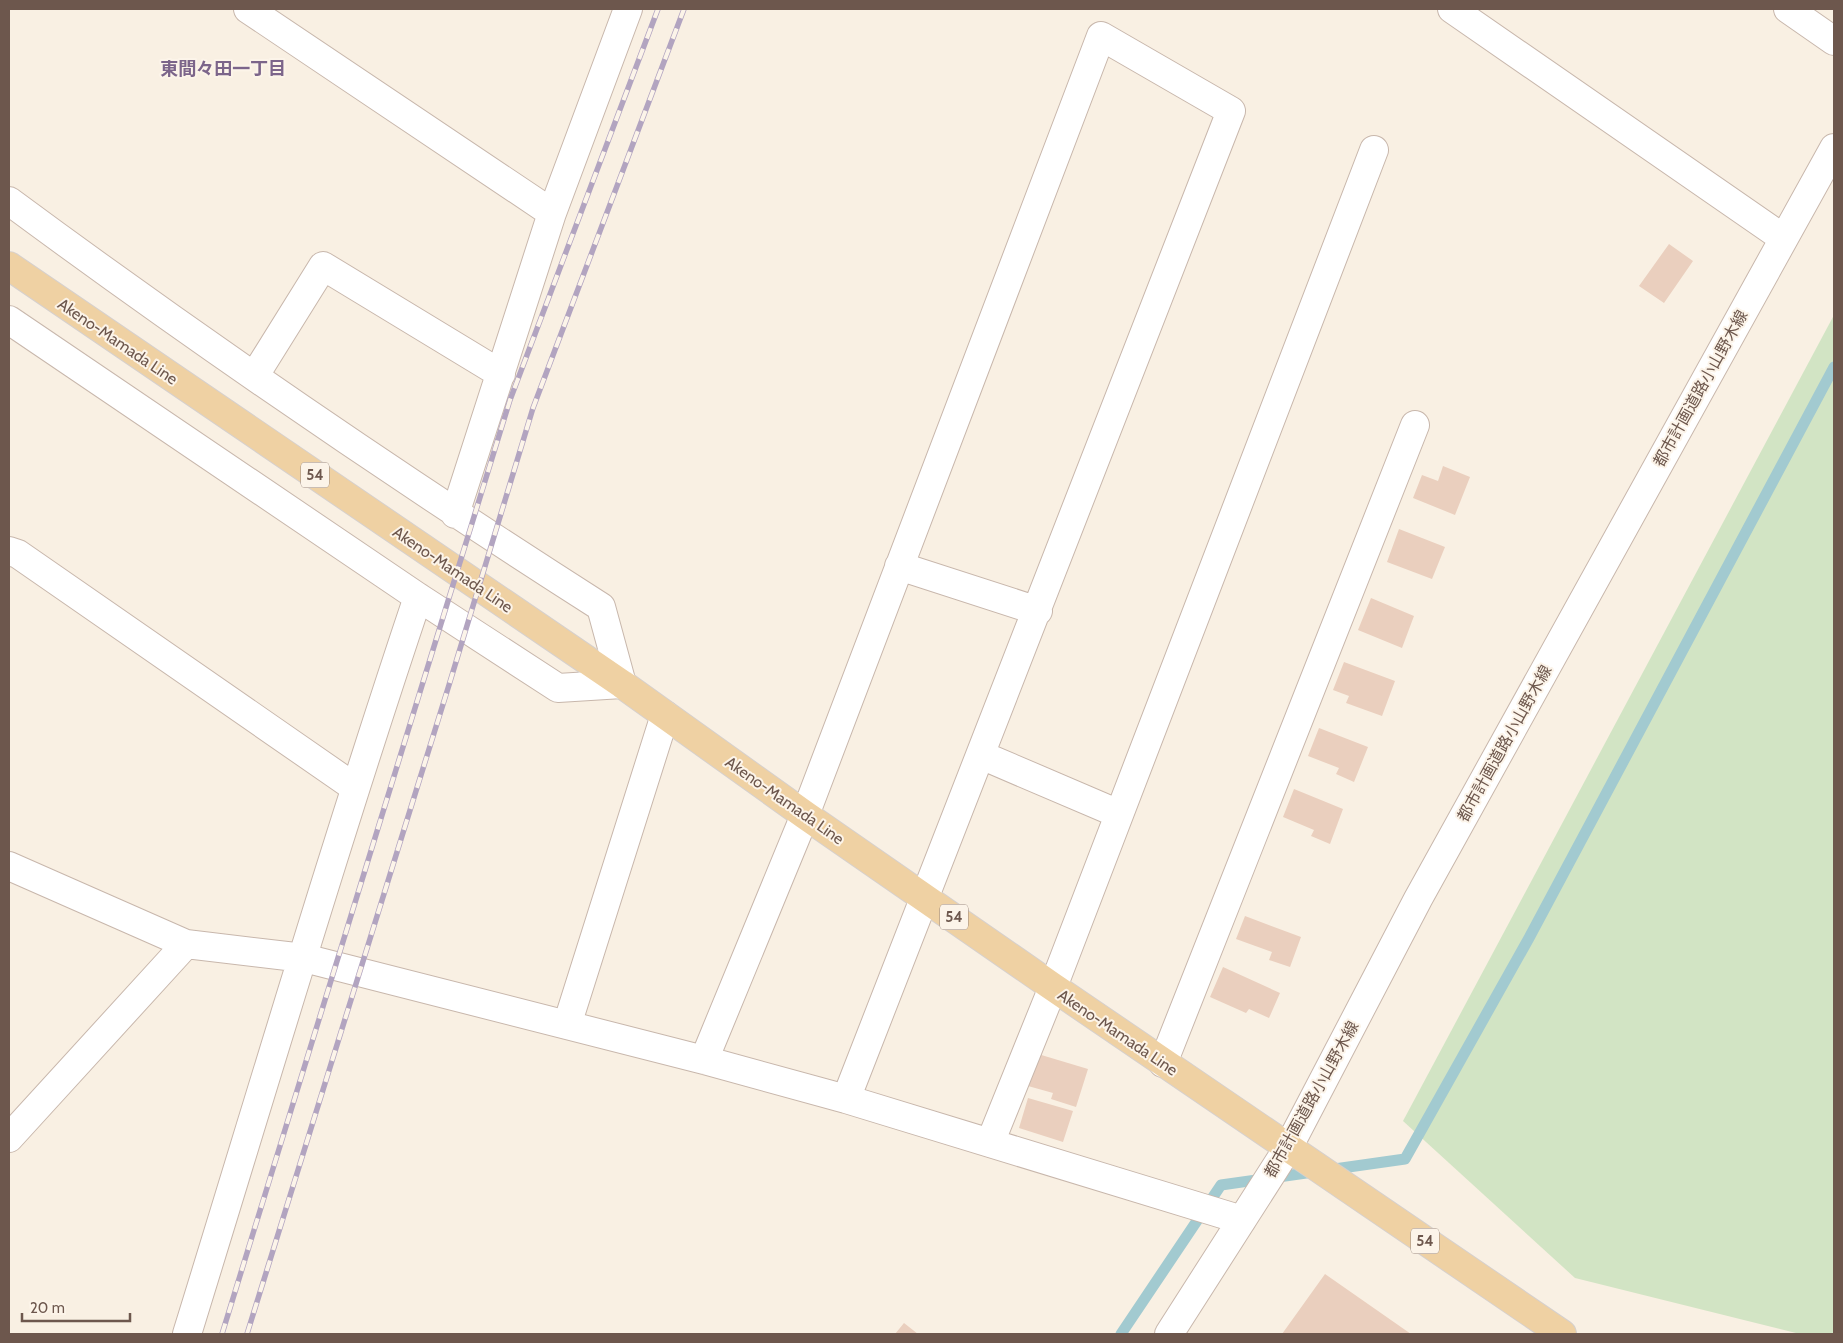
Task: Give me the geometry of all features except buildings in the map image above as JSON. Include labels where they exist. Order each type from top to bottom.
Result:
[{"type":"main road","name":"Akeno-Mamada Line","points":[[9,266],[622,684],[805,815],[1053,987],[1562,1334]]},
{"type":"street","points":[[456,514],[552,213],[628,9]]},
{"type":"street","points":[[1452,9],[1783,238]]},
{"type":"street","points":[[1788,9],[1834,41]]},
{"type":"street","points":[[261,13],[552,213]]},
{"type":"street","points":[[704,1060],[805,815],[1101,36],[1231,111],[1038,611],[846,1099]]},
{"type":"street","name":"都市計画道路小山野木線","points":[[1169,1334],[1288,1148],[1423,890],[1834,148]]},
{"type":"street","points":[[990,1143],[1053,987],[1374,150]]},
{"type":"street","points":[[9,201],[456,514],[601,607],[622,684],[558,688],[418,597],[9,320]]},
{"type":"street","points":[[255,375],[323,266],[501,374]]},
{"type":"street","points":[[1163,1063],[1415,424]]},
{"type":"street","points":[[9,551],[18,554],[354,787]]},
{"type":"street","points":[[899,566],[1038,611]]},
{"type":"street","points":[[187,1334],[304,958],[354,787],[418,597]]},
{"type":"street","points":[[567,1025],[665,714]]},
{"type":"street","points":[[981,756],[1119,814]]},
{"type":"street","points":[[9,866],[186,944],[304,958],[704,1060],[846,1099],[1242,1220]]},
{"type":"street","points":[[9,1138],[186,944]]},
{"type":"green space","points":[[1834,315],[1834,1334],[1800,1334],[1575,1278],[1403,1121]]},
{"type":"waterway","points":[[1121,1334],[1221,1185],[1405,1159],[1529,938],[1834,367]]},
{"type":"railway","points":[[222,1334],[510,400],[658,9]]},
{"type":"railway","points":[[247,1334],[533,408],[684,9]]},
{"type":"district","name":"東間々田一丁目","points":[[223,69]]}]
